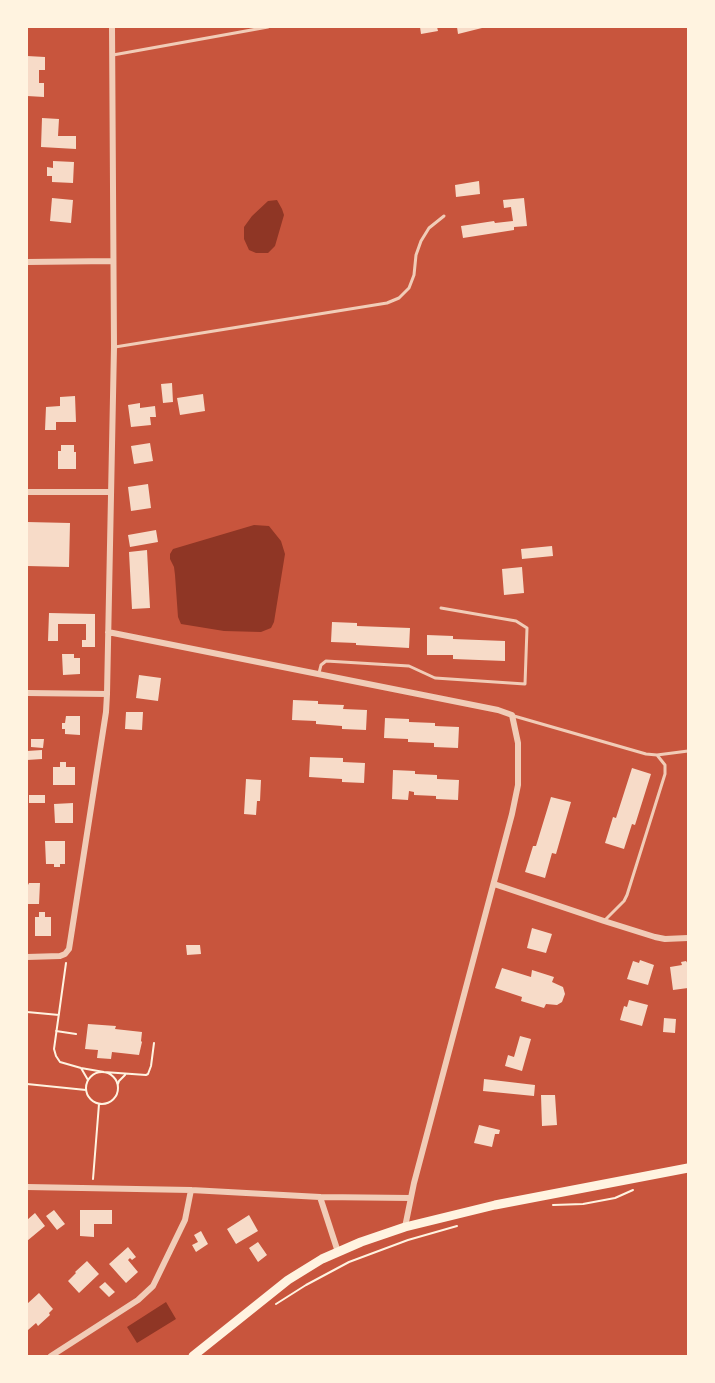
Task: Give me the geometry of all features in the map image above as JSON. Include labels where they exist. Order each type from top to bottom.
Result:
[{"type":"main road","points":[[193,1356],[288,1280],[322,1259],[360,1242],[405,1227],[495,1205],[688,1168]]},
{"type":"street","points":[[27,957],[60,956],[67,953],[70,945],[100,756],[107,694],[114,347],[112,27]]},
{"type":"street","points":[[27,262],[113,261]]},
{"type":"street","points":[[27,492],[111,492]]},
{"type":"street","points":[[108,632],[498,710],[512,715],[518,743],[518,785],[494,884],[410,1198],[405,1227]]},
{"type":"street","points":[[27,693],[107,694]]},
{"type":"street","points":[[494,884],[665,939],[688,938]]},
{"type":"street","points":[[27,1187],[410,1198]]},
{"type":"street","points":[[51,1356],[138,1300],[153,1286],[184,1220],[191,1190]]},
{"type":"street","points":[[320,1197],[338,1252]]},
{"type":"lane","points":[[112,55],[268,27]]},
{"type":"lane","points":[[114,347],[387,303],[399,298],[409,288],[421,241],[429,228],[444,216]]},
{"type":"lane","points":[[319,674],[321,665],[326,661],[409,666],[435,678],[525,684],[527,628],[516,621],[441,608]]},
{"type":"lane","points":[[512,715],[635,751],[657,755],[688,751]]},
{"type":"lane","points":[[604,921],[627,895],[665,774],[665,765],[657,755]]},
{"type":"path","points":[[67,953],[54,1049],[60,1062],[104,1072],[142,1076],[148,1074],[151,1066],[154,1042]]},
{"type":"path","points":[[27,1012],[59,1015]]},
{"type":"path","points":[[56,1031],[76,1034]]},
{"type":"path","points":[[81,1068],[88,1080]]},
{"type":"path","points":[[104,1072],[114,1077],[117,1093],[114,1098],[105,1103],[99,1103],[90,1099],[86,1090],[88,1080],[95,1073],[104,1072]]},
{"type":"path","points":[[117,1087],[123,1076],[128,1074]]},
{"type":"path","points":[[27,1084],[86,1090]]},
{"type":"path","points":[[92,1188],[99,1103]]},
{"type":"path","points":[[552,1206],[583,1204],[615,1198],[639,1188]]},
{"type":"path","points":[[273,1306],[349,1262],[408,1240],[458,1226]]},
{"type":"shaded area","points":[[277,200],[284,215],[275,246],[268,253],[256,253],[249,250],[244,239],[244,227],[268,201]]},
{"type":"shaded area","points":[[254,525],[269,526],[281,541],[285,554],[274,622],[271,628],[261,632],[224,631],[181,624],[178,617],[174,567],[170,559],[173,549]]},
{"type":"shaded area","points":[[166,1302],[176,1319],[137,1343],[127,1327]]},
{"type":"building","points":[[420,27],[437,27],[438,31],[421,34]]},
{"type":"building","points":[[457,27],[482,27],[482,28],[458,34]]},
{"type":"building","points":[[27,56],[45,57],[45,70],[39,70],[39,83],[44,83],[44,97],[27,96]]},
{"type":"building","points":[[42,118],[59,119],[58,136],[76,136],[76,149],[41,147]]},
{"type":"building","points":[[53,161],[74,162],[73,183],[52,182],[52,176],[47,176],[47,167],[53,168]]},
{"type":"building","points":[[479,181],[480,194],[456,197],[455,185]]},
{"type":"building","points":[[52,198],[73,200],[71,223],[50,221]]},
{"type":"building","points":[[524,198],[527,226],[463,238],[461,226],[494,221],[495,223],[513,221],[511,207],[504,208],[503,200]]},
{"type":"building","points":[[172,383],[173,402],[163,403],[161,384]]},
{"type":"building","points":[[203,394],[205,411],[180,415],[177,398]]},
{"type":"building","points":[[75,396],[76,422],[56,422],[56,430],[45,430],[46,407],[60,406],[60,397]]},
{"type":"building","points":[[140,403],[140,408],[155,406],[156,417],[150,417],[151,425],[131,427],[128,405]]},
{"type":"building","points":[[150,443],[153,461],[134,464],[131,446]]},
{"type":"building","points":[[61,445],[74,445],[76,469],[58,469],[58,451],[61,451]]},
{"type":"building","points":[[148,484],[151,508],[131,511],[128,487]]},
{"type":"building","points":[[27,522],[70,523],[69,567],[27,566]]},
{"type":"building","points":[[156,530],[158,542],[130,547],[128,535]]},
{"type":"building","points":[[552,546],[553,556],[522,559],[521,549]]},
{"type":"building","points":[[147,550],[150,608],[132,609],[129,552]]},
{"type":"building","points":[[522,567],[524,593],[504,595],[502,569]]},
{"type":"building","points":[[49,613],[95,614],[95,647],[82,647],[82,640],[86,640],[86,624],[58,624],[58,641],[48,641]]},
{"type":"building","points":[[332,622],[357,623],[357,626],[410,628],[409,648],[331,642]]},
{"type":"building","points":[[427,635],[453,636],[453,639],[505,641],[505,661],[453,659],[453,655],[427,655]]},
{"type":"building","points":[[62,654],[74,654],[74,658],[80,658],[80,674],[63,675]]},
{"type":"building","points":[[139,675],[161,678],[158,701],[136,698]]},
{"type":"building","points":[[293,700],[318,701],[318,704],[344,705],[343,709],[367,710],[366,730],[342,729],[342,726],[316,724],[316,721],[292,720]]},
{"type":"building","points":[[126,712],[143,712],[142,730],[125,729]]},
{"type":"building","points":[[66,716],[80,716],[80,735],[65,734],[62,723],[65,723]]},
{"type":"building","points":[[385,718],[435,723],[435,726],[459,727],[458,748],[434,747],[434,743],[408,742],[408,739],[384,738]]},
{"type":"building","points":[[31,739],[44,739],[43,748],[31,747]]},
{"type":"building","points":[[42,750],[42,759],[27,760],[27,751]]},
{"type":"building","points":[[310,757],[343,758],[343,762],[365,763],[364,783],[309,777]]},
{"type":"building","points":[[60,762],[66,762],[66,767],[75,767],[75,785],[53,785],[53,767],[60,767]]},
{"type":"building","points":[[632,768],[651,774],[635,825],[632,824],[624,849],[605,843],[613,817],[616,818]]},
{"type":"building","points":[[393,770],[437,775],[437,779],[459,780],[458,800],[414,795],[414,792],[409,791],[408,800],[392,799]]},
{"type":"building","points":[[246,779],[261,780],[260,801],[257,801],[256,815],[244,814]]},
{"type":"building","points":[[29,795],[45,795],[45,803],[29,803]]},
{"type":"building","points":[[551,797],[571,802],[556,854],[552,853],[545,878],[525,872],[533,846],[536,846]]},
{"type":"building","points":[[73,803],[73,823],[55,823],[54,804]]},
{"type":"building","points":[[45,841],[65,841],[65,864],[54,867],[54,864],[46,864]]},
{"type":"building","points":[[40,883],[39,904],[27,904],[27,885]]},
{"type":"building","points":[[39,912],[45,912],[45,917],[51,917],[51,936],[35,936],[35,917],[39,917]]},
{"type":"building","points":[[532,928],[552,934],[546,953],[527,948]]},
{"type":"building","points":[[186,945],[200,945],[201,954],[187,955]]},
{"type":"building","points":[[640,960],[654,965],[648,985],[627,979],[633,961],[639,963]]},
{"type":"building","points":[[686,961],[688,988],[673,990],[670,967],[682,965],[681,962]]},
{"type":"building","points":[[502,968],[531,977],[532,970],[554,977],[552,982],[563,987],[565,994],[562,1002],[557,1005],[546,1004],[544,1008],[521,1001],[522,997],[495,988]]},
{"type":"building","points":[[629,1000],[648,1005],[642,1026],[620,1020],[624,1006],[627,1007]]},
{"type":"building","points":[[664,1018],[676,1019],[675,1033],[663,1032]]},
{"type":"building","points":[[88,1024],[116,1026],[115,1029],[142,1032],[139,1055],[112,1052],[111,1059],[97,1058],[98,1050],[85,1049]]},
{"type":"building","points":[[520,1036],[531,1039],[522,1071],[505,1066],[508,1055],[514,1057]]},
{"type":"building","points":[[484,1079],[535,1085],[534,1096],[483,1091]]},
{"type":"building","points":[[541,1095],[555,1095],[557,1125],[542,1126]]},
{"type":"building","points":[[479,1125],[500,1130],[499,1134],[495,1134],[492,1147],[474,1143]]},
{"type":"building","points":[[54,1210],[65,1224],[57,1230],[46,1216]]},
{"type":"building","points":[[80,1210],[112,1210],[112,1224],[94,1224],[94,1237],[80,1236]]},
{"type":"building","points":[[35,1213],[45,1226],[27,1241],[27,1220]]},
{"type":"building","points":[[249,1215],[258,1231],[236,1244],[227,1229]]},
{"type":"building","points":[[201,1231],[208,1244],[196,1252],[192,1245],[198,1242],[194,1235]]},
{"type":"building","points":[[258,1242],[267,1255],[258,1262],[249,1248]]},
{"type":"building","points":[[128,1247],[136,1257],[128,1260],[138,1272],[126,1283],[109,1264]]},
{"type":"building","points":[[87,1261],[99,1274],[79,1293],[68,1281]]},
{"type":"building","points":[[105,1282],[115,1292],[109,1297],[99,1287]]},
{"type":"building","points":[[39,1293],[53,1309],[38,1326],[36,1323],[28,1330],[27,1304]]}]
